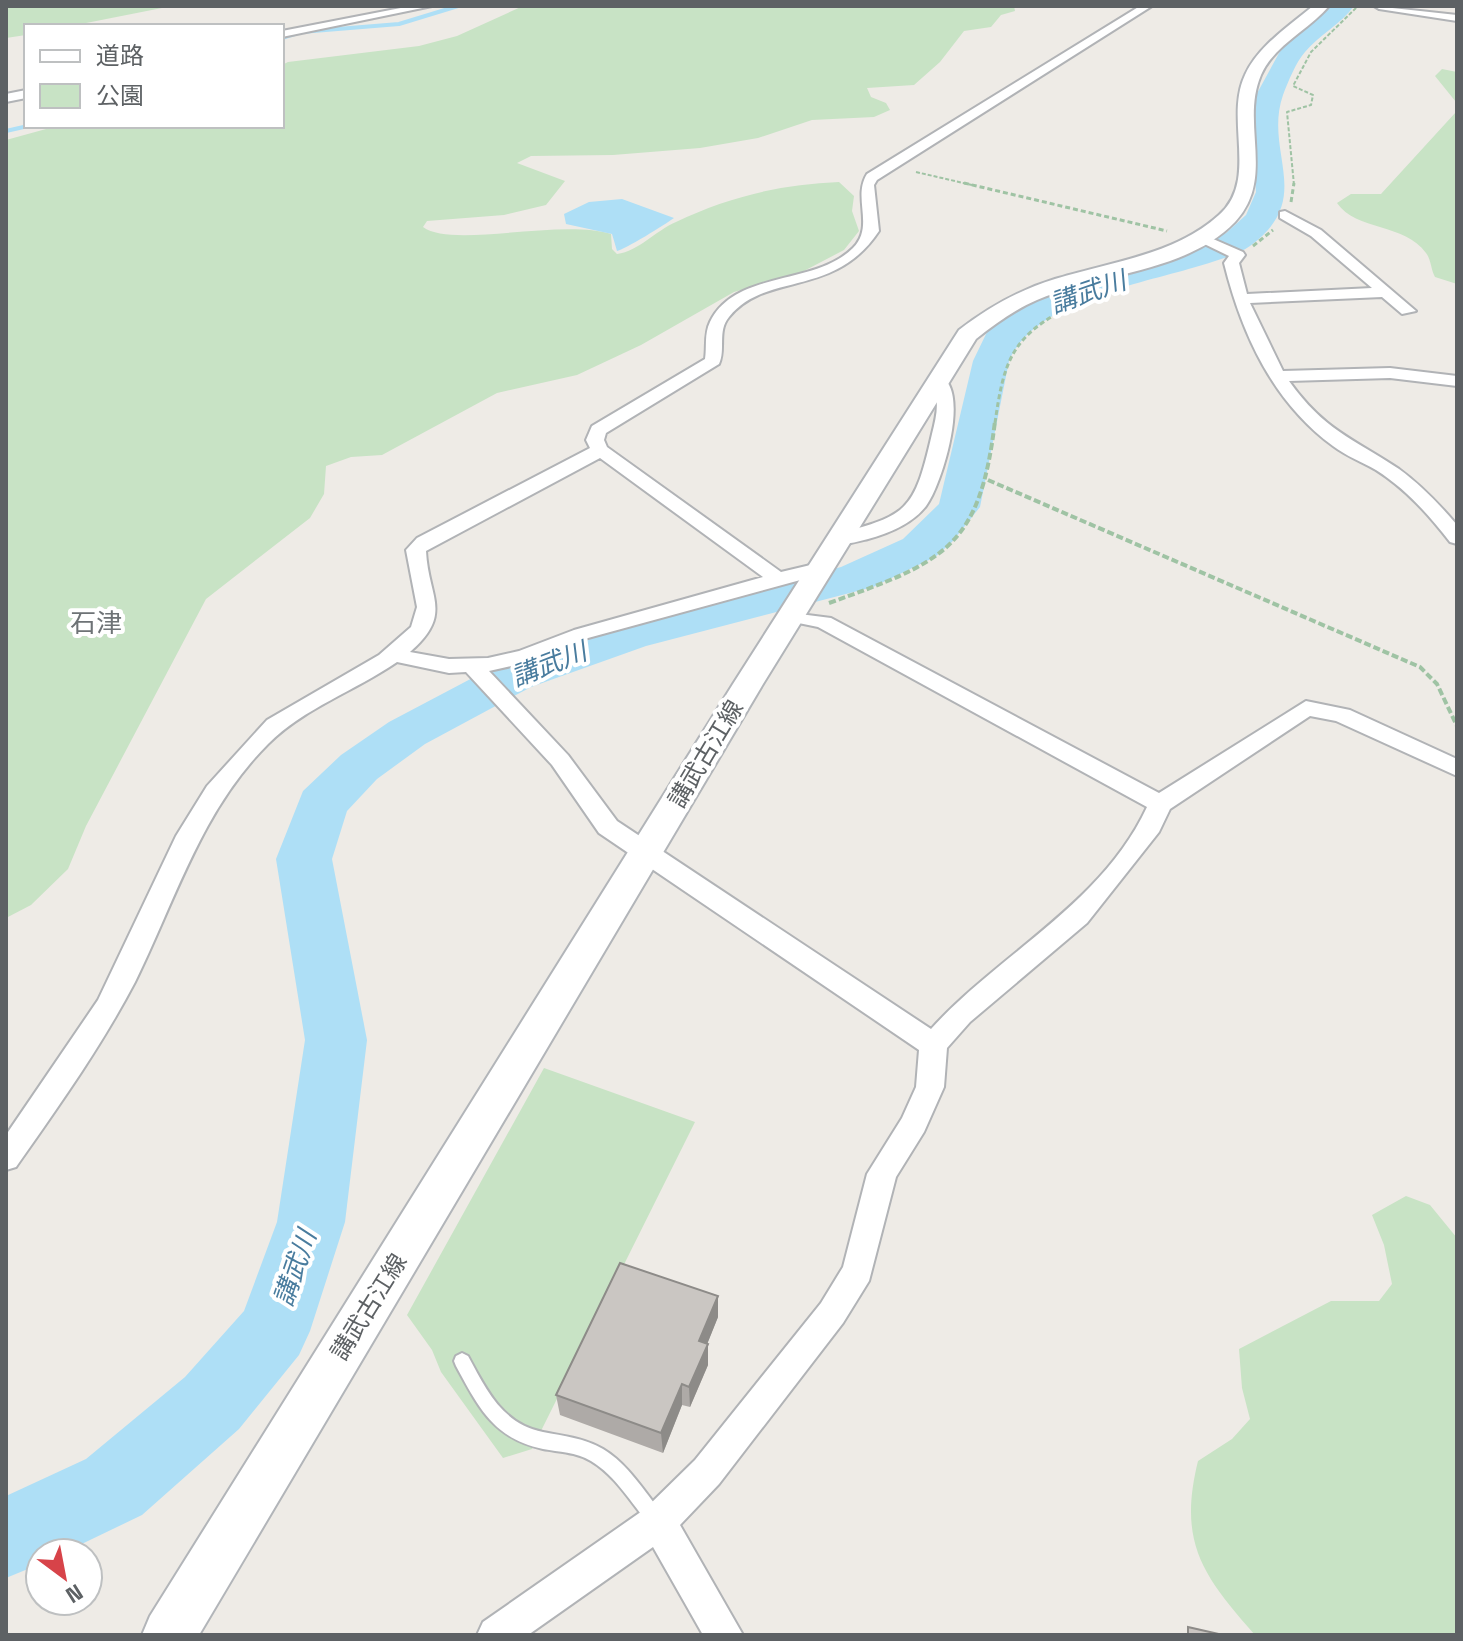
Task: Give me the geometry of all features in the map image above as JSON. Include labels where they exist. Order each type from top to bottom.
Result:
[{"type":"main road","name":"講武古江線","points":[[169,1635],[646,856],[800,589],[838,539],[967,335],[1011,300],[1207,240],[1235,210],[1249,180],[1247,114],[1252,76],[1282,41],[1322,6]]},
{"type":"street","points":[[284,34],[427,6]]},
{"type":"street","points":[[1147,6],[889,165],[867,185],[872,231],[856,255],[792,284],[747,297],[723,313],[712,336],[713,361],[603,425],[595,440],[600,450],[800,589],[824,622],[1160,804]]},
{"type":"street","points":[[1379,6],[1457,18]]},
{"type":"street","points":[[1285,215],[1316,233],[1408,311]]},
{"type":"street","points":[[1207,240],[1236,253],[1231,263],[1241,299],[1276,376],[1339,443],[1386,468],[1433,506],[1457,538]]},
{"type":"street","points":[[1241,299],[1387,292]]},
{"type":"street","points":[[1276,376],[1390,373],[1457,381]]},
{"type":"street","points":[[838,539],[865,535],[885,527],[926,494],[947,410],[946,390],[937,380]]},
{"type":"street","points":[[6,1158],[71,1066],[118,987],[182,847],[228,775],[280,722],[393,655],[422,629],[426,616],[416,550],[424,542],[578,465],[600,450]]},
{"type":"street","points":[[393,655],[477,671],[581,634],[800,589]]},
{"type":"street","points":[[477,671],[560,760],[608,827],[646,856],[933,1045]]},
{"type":"street","points":[[496,1635],[658,1522],[707,1472],[832,1313],[858,1271],[882,1174],[914,1124],[930,1087],[933,1045],[960,1015],[1078,916],[1125,860],[1160,804],[1306,708],[1342,715],[1457,768]]},
{"type":"street","points":[[658,1522],[724,1635]]},
{"type":"lane","points":[[462,1361],[489,1409],[502,1423],[516,1434],[571,1443],[599,1456],[618,1472],[658,1522]]},
{"type":"path","points":[[1236,253],[1273,231],[1285,215],[1296,191],[1287,143],[1287,112],[1311,105],[1313,95],[1293,86],[1297,72],[1320,42],[1358,6]]},
{"type":"path","points":[[889,165],[1207,240]]},
{"type":"path","points":[[800,589],[896,576],[947,546],[965,529],[988,480],[999,397],[1016,349],[1039,322],[1082,302]]},
{"type":"path","points":[[988,480],[1420,667],[1437,684],[1457,726]]},
{"type":"green space","points":[[6,6],[172,6],[81,24],[24,24],[24,35],[6,38]]},
{"type":"green space","points":[[523,6],[1014,6],[1015,11],[1001,15],[991,27],[964,31],[940,62],[914,85],[867,88],[871,97],[886,103],[890,110],[874,117],[812,120],[758,138],[700,148],[613,155],[531,156],[517,163],[565,181],[546,205],[504,215],[427,221],[423,227],[438,233],[458,235],[590,230],[611,234],[612,249],[617,254],[633,249],[676,222],[735,199],[776,189],[839,182],[854,196],[852,211],[859,231],[844,250],[802,272],[734,292],[641,345],[577,375],[497,393],[382,455],[351,457],[326,466],[324,494],[310,518],[206,599],[86,826],[68,869],[31,905],[6,918],[6,140],[50,128],[284,128],[284,64],[419,46],[457,36]]},
{"type":"green space","points":[[1442,69],[1457,72],[1457,284],[1435,277],[1428,255],[1417,243],[1356,218],[1337,203],[1351,194],[1381,194],[1456,112],[1456,102],[1435,76]]},
{"type":"green space","points":[[544,1068],[695,1122],[532,1449],[503,1458],[441,1372],[432,1350],[407,1315]]},
{"type":"green space","points":[[1406,1196],[1430,1205],[1457,1238],[1457,1635],[1255,1635],[1221,1594],[1199,1556],[1191,1514],[1198,1461],[1232,1439],[1250,1419],[1242,1388],[1239,1349],[1331,1301],[1379,1301],[1392,1284],[1384,1245],[1372,1215]]},
{"type":"water","points":[[622,199],[674,218],[617,251],[612,234],[566,224],[564,214],[589,202]]},
{"type":"building","points":[[620,1263],[718,1296],[699,1341],[708,1344],[689,1387],[682,1384],[661,1433],[556,1395]]},
{"type":"building","points":[[1188,1627],[1223,1635],[1188,1635]]},
{"type":"waterway","points":[[284,37],[301,32],[399,24],[458,6]]},
{"type":"waterway","name":"講武川","points":[[6,1538],[114,1487],[212,1403],[273,1331],[311,1222],[336,1040],[304,859],[322,804],[359,767],[407,733],[514,676],[629,636],[857,577],[919,548],[937,533],[959,507],[970,469],[991,361],[1000,340],[1025,316],[1057,300],[1210,252],[1237,240],[1260,219],[1271,192],[1264,129],[1269,97],[1293,49],[1342,6]]},
{"type":"waterway","points":[[6,131],[24,127]]},
{"type":"district","name":"石津","points":[[96,623]]}]
